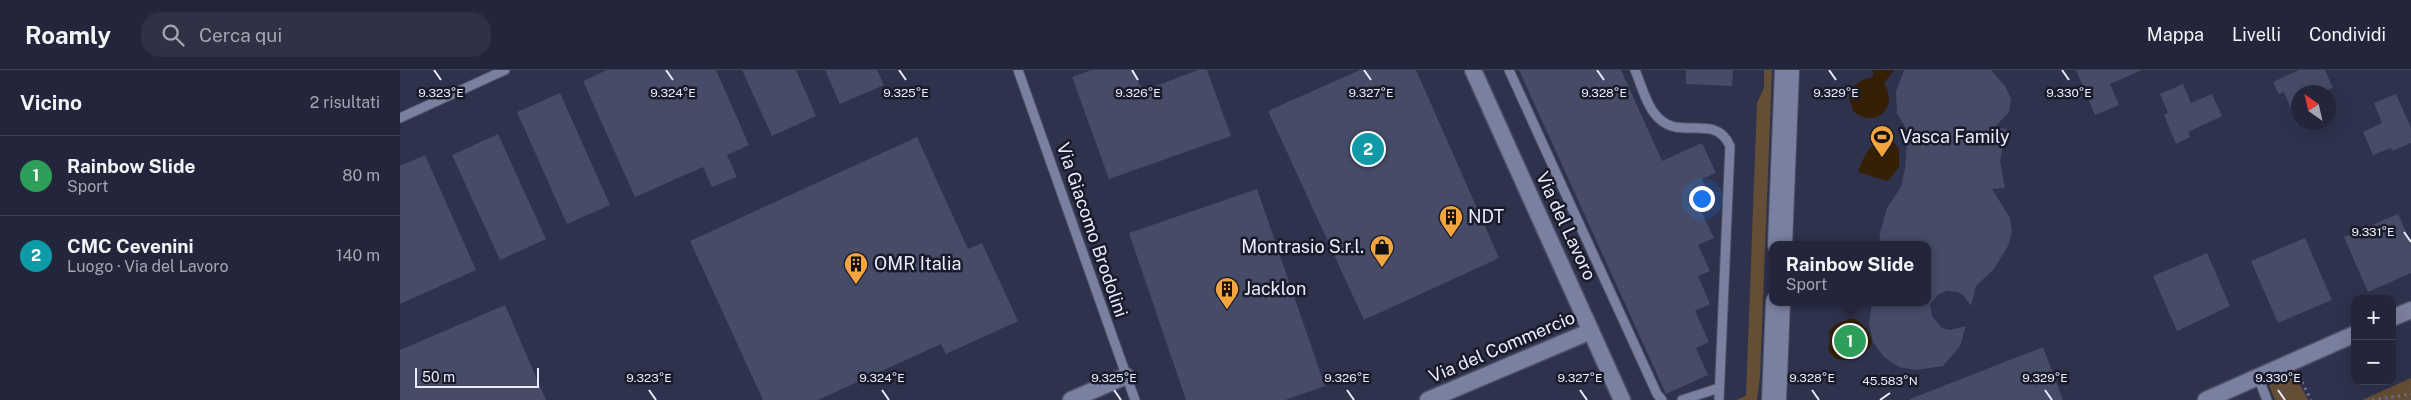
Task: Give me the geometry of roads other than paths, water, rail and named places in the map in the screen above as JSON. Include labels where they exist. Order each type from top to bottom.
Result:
[{"type":"main road","points":[[1780,241],[1787,70]]},
{"type":"main road","points":[[1774,400],[1778,306]]},
{"type":"street","name":"Via del Lavoro","points":[[1472,70],[1622,400]]},
{"type":"street","points":[[2396,316],[2411,310]]},
{"type":"street","name":"Via del Commercio","points":[[1428,400],[1591,331]]},
{"type":"street","points":[[2206,400],[2351,336]]},
{"type":"street","points":[[1071,400],[1126,376]]},
{"type":"lane","points":[[400,118],[505,70]]},
{"type":"lane","name":"Via Giacomo Brodolini","points":[[1018,70],[1135,400]]},
{"type":"lane","points":[[1509,70],[1657,394],[1662,400]]},
{"type":"lane","points":[[1634,70],[1651,109],[1664,123],[1674,127],[1710,128],[1720,133],[1730,146],[1719,400]]},
{"type":"lane","points":[[2258,377],[2267,400]]},
{"type":"lane","points":[[1682,400],[1719,388]]},
{"type":"place","name":"CMC Cevenini","points":[[1368,149]]},
{"type":"place","name":"Vasca Family","points":[[1882,158]]},
{"type":"place","name":"NDT","points":[[1451,238]]},
{"type":"place","name":"Montrasio S.r.l.","points":[[1382,268]]},
{"type":"place","name":"OMR Italia","points":[[856,285]]},
{"type":"place","name":"Jacklon","points":[[1227,310]]},
{"type":"place","name":"Rainbow Slide","points":[[1850,341]]}]
